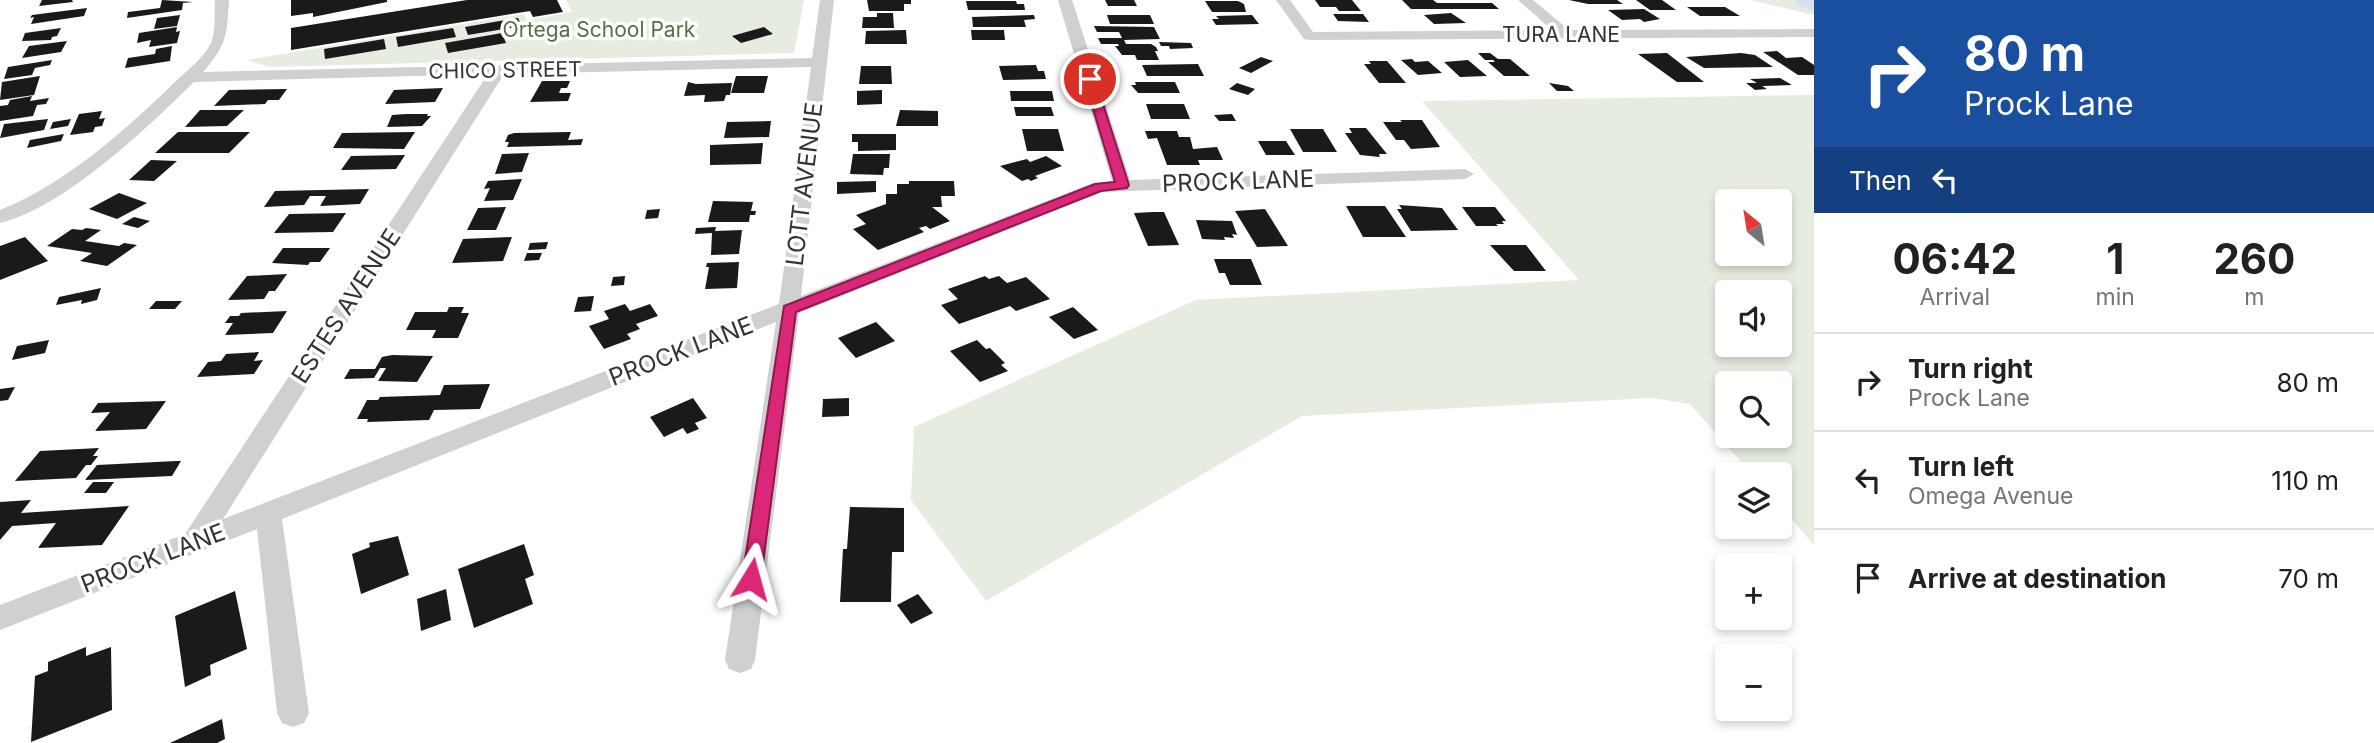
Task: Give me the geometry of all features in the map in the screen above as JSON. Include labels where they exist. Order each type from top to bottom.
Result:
[{"type":"street","points":[[0,217],[15,212],[78,174],[191,77],[209,58],[218,43],[222,0]]},
{"type":"street","name":"LOTT AVENUE","points":[[740,660],[789,309],[827,0]]},
{"type":"street","points":[[1065,0],[1122,185]]},
{"type":"street","points":[[1283,0],[1309,36]]},
{"type":"street","points":[[1525,0],[1565,33]]},
{"type":"street","name":"TURA LANE","points":[[1309,36],[1814,33]]},
{"type":"street","name":"CHICO STREET","points":[[191,77],[818,62]]},
{"type":"street","name":"ESTES AVENUE","points":[[194,542],[499,70]]},
{"type":"street","name":"PROCK LANE","points":[[0,618],[1099,187],[1465,174]]},
{"type":"street","points":[[268,513],[293,713]]},
{"type":"green space","name":"Ortega School Park","points":[[566,0],[804,0],[794,53],[270,67],[247,60],[524,14],[527,20],[572,12]]},
{"type":"green space","points":[[1750,0],[1814,0],[1814,15]]},
{"type":"green space","points":[[1814,95],[1814,545],[1792,520],[1792,462],[1741,462],[1729,448],[1792,448],[1792,371],[1715,371],[1715,432],[1690,404],[1652,398],[1302,416],[986,601],[911,500],[914,427],[1196,300],[1579,280],[1422,101]]},
{"type":"building","points":[[42,0],[72,0],[73,2],[39,6]]},
{"type":"building","points":[[162,0],[193,2],[183,3],[182,10],[127,18],[128,12],[160,8]]},
{"type":"building","points":[[291,0],[387,2],[313,17],[313,13],[291,16]]},
{"type":"building","points":[[467,0],[557,0],[563,12],[533,17],[530,11],[291,50],[291,28]]},
{"type":"building","points":[[867,0],[911,0],[911,4],[904,4],[904,11],[869,11]]},
{"type":"building","points":[[1105,0],[1134,0],[1137,6],[1108,6]]},
{"type":"building","points":[[1315,0],[1352,0],[1361,11],[1339,11],[1336,7],[1320,7]]},
{"type":"building","points":[[1402,0],[1492,3],[1499,9],[1411,9]]},
{"type":"building","points":[[1569,0],[1617,0],[1623,4],[1588,4]]},
{"type":"building","points":[[1636,0],[1662,0],[1676,10],[1650,10]]},
{"type":"building","points":[[966,1],[1016,1],[1017,4],[1024,4],[1025,10],[968,10]]},
{"type":"building","points":[[1205,1],[1238,1],[1244,4],[1246,12],[1212,12]]},
{"type":"building","points":[[1687,7],[1725,7],[1740,16],[1700,16]]},
{"type":"building","points":[[87,8],[84,16],[31,24],[34,17],[30,18],[32,15]]},
{"type":"building","points":[[1644,9],[1660,19],[1644,22],[1640,19],[1622,20],[1608,10]]},
{"type":"building","points":[[877,13],[893,13],[894,28],[862,28],[863,17],[877,17]]},
{"type":"building","points":[[1451,13],[1466,23],[1434,24],[1424,15]]},
{"type":"building","points":[[1333,14],[1363,14],[1369,22],[1338,21]]},
{"type":"building","points":[[180,15],[177,26],[154,29],[157,18]]},
{"type":"building","points":[[1034,15],[1035,19],[1024,20],[1026,27],[973,27],[972,17]]},
{"type":"building","points":[[1107,15],[1150,15],[1154,24],[1110,24]]},
{"type":"building","points":[[1252,15],[1259,24],[1216,25],[1212,19],[1219,19],[1216,16]]},
{"type":"building","points":[[518,18],[522,26],[468,35],[465,27]]},
{"type":"building","points":[[1094,26],[1154,27],[1160,39],[1124,40],[1126,44],[1151,44],[1158,51],[1155,51],[1159,60],[1137,60],[1135,55],[1122,55],[1115,46],[1119,46],[1118,44],[1101,44],[1098,38],[1122,38],[1119,32],[1097,32]]},
{"type":"building","points":[[177,27],[176,32],[180,31],[177,43],[149,47],[151,40],[137,43],[139,33]]},
{"type":"building","points":[[764,27],[773,34],[741,43],[732,36]]},
{"type":"building","points":[[61,28],[51,40],[22,41],[25,33]]},
{"type":"building","points":[[453,28],[456,37],[398,47],[396,37]]},
{"type":"building","points":[[906,30],[907,44],[865,44],[866,31]]},
{"type":"building","points":[[971,30],[1004,30],[1005,40],[972,40]]},
{"type":"building","points":[[502,33],[506,43],[448,53],[445,43]]},
{"type":"building","points":[[384,39],[386,49],[325,59],[324,49]]},
{"type":"building","points":[[67,41],[61,52],[22,58],[29,46]]},
{"type":"building","points":[[1159,42],[1191,43],[1193,48],[1170,49],[1169,46],[1161,46]]},
{"type":"building","points":[[172,46],[170,61],[125,68],[128,58],[155,54],[156,49]]},
{"type":"building","points":[[1777,51],[1786,58],[1802,57],[1814,65],[1814,75],[1798,75],[1763,52]]},
{"type":"building","points":[[1478,53],[1490,53],[1498,59],[1510,59],[1530,76],[1504,76],[1488,62],[1495,62],[1493,60],[1485,60]]},
{"type":"building","points":[[1667,53],[1704,82],[1677,82],[1638,54]]},
{"type":"building","points":[[1741,53],[1755,55],[1773,67],[1704,68],[1686,57]]},
{"type":"building","points":[[1261,57],[1273,61],[1251,73],[1239,68]]},
{"type":"building","points":[[1412,59],[1415,62],[1428,61],[1442,73],[1418,75],[1401,60]]},
{"type":"building","points":[[52,60],[50,65],[35,68],[32,75],[4,79],[8,67]]},
{"type":"building","points":[[1468,60],[1487,76],[1460,77],[1444,62]]},
{"type":"building","points":[[1369,61],[1387,61],[1406,83],[1379,83],[1364,64],[1371,64]]},
{"type":"building","points":[[1198,64],[1204,76],[1147,76],[1142,65]]},
{"type":"building","points":[[1036,65],[1038,71],[1044,71],[1046,79],[1003,80],[999,66]]},
{"type":"building","points":[[861,66],[891,66],[892,84],[859,84]]},
{"type":"building","points":[[40,76],[34,95],[0,100],[2,82]]},
{"type":"building","points":[[736,76],[768,76],[764,93],[731,93]]},
{"type":"building","points":[[1780,78],[1792,85],[1762,86],[1767,89],[1755,90],[1746,83],[1757,83],[1750,79]]},
{"type":"building","points":[[542,81],[570,81],[567,88],[561,88],[559,93],[571,93],[568,101],[530,102]]},
{"type":"building","points":[[688,82],[732,83],[730,95],[726,95],[724,101],[704,102],[705,95],[684,96]]},
{"type":"building","points":[[1135,82],[1175,82],[1180,93],[1138,93],[1131,85],[1136,85]]},
{"type":"building","points":[[1237,83],[1255,89],[1248,95],[1229,89]]},
{"type":"building","points":[[1549,83],[1568,86],[1574,91],[1557,91]]},
{"type":"building","points":[[443,88],[435,102],[385,104],[394,90]]},
{"type":"building","points":[[287,89],[279,100],[268,100],[265,104],[214,106],[229,90]]},
{"type":"building","points":[[882,90],[882,104],[857,105],[857,91]]},
{"type":"building","points":[[1010,91],[1052,91],[1054,101],[1011,101]]},
{"type":"building","points":[[32,96],[30,101],[49,98],[46,104],[37,105],[33,116],[0,121],[0,106],[8,105],[10,100]]},
{"type":"building","points":[[1146,104],[1184,104],[1190,119],[1151,119]]},
{"type":"building","points":[[1014,107],[1051,107],[1054,116],[1016,116]]},
{"type":"building","points":[[200,110],[244,110],[227,126],[185,127]]},
{"type":"building","points":[[900,110],[938,111],[938,126],[896,126]]},
{"type":"building","points":[[102,111],[99,119],[105,118],[102,126],[95,127],[93,132],[70,135],[79,114]]},
{"type":"building","points":[[1232,114],[1236,121],[1219,121],[1214,115]]},
{"type":"building","points":[[392,115],[431,116],[422,126],[387,127]]},
{"type":"building","points":[[48,119],[44,130],[0,138],[4,124]]},
{"type":"building","points":[[71,119],[68,126],[50,129],[53,122]]},
{"type":"building","points":[[1400,120],[1422,120],[1440,147],[1411,149],[1404,140],[1396,140],[1383,122],[1402,122]]},
{"type":"building","points":[[771,121],[769,137],[724,138],[727,122]]},
{"type":"building","points":[[1349,128],[1366,128],[1387,154],[1379,154],[1380,157],[1360,155],[1345,133],[1352,133]]},
{"type":"building","points":[[1022,129],[1058,129],[1064,151],[1027,151]]},
{"type":"building","points":[[1290,129],[1323,129],[1337,152],[1303,152]]},
{"type":"building","points":[[1145,131],[1177,131],[1179,137],[1190,137],[1193,149],[1217,147],[1223,160],[1198,160],[1200,165],[1167,165],[1157,138],[1148,139]]},
{"type":"building","points":[[178,132],[250,132],[229,153],[155,153]]},
{"type":"building","points":[[415,132],[404,149],[333,148],[342,133]]},
{"type":"building","points":[[571,132],[568,140],[583,139],[581,145],[507,147],[509,142],[505,142],[508,135],[514,133]]},
{"type":"building","points":[[64,134],[61,141],[27,148],[30,140]]},
{"type":"building","points":[[852,134],[896,134],[896,150],[858,151],[858,142],[852,142]]},
{"type":"building","points":[[1258,141],[1286,141],[1295,155],[1266,155]]},
{"type":"building","points":[[763,143],[761,164],[710,165],[710,145]]},
{"type":"building","points":[[529,153],[522,172],[495,174],[502,154]]},
{"type":"building","points":[[853,154],[890,154],[889,168],[884,168],[883,175],[850,174]]},
{"type":"building","points":[[405,155],[396,169],[341,170],[351,156]]},
{"type":"building","points":[[1046,156],[1062,166],[1035,176],[1038,178],[1031,181],[1022,181],[1000,166],[1027,159],[1030,162]]},
{"type":"building","points":[[151,160],[177,161],[154,181],[129,180]]},
{"type":"building","points":[[522,179],[513,200],[484,201],[490,188],[484,189],[488,181]]},
{"type":"building","points":[[876,181],[876,192],[837,194],[837,182]]},
{"type":"building","points":[[909,181],[954,181],[955,196],[941,196],[942,207],[932,207],[950,221],[930,229],[926,226],[919,228],[924,232],[878,250],[853,229],[866,224],[856,215],[886,204],[886,194],[897,194],[897,184],[909,184]]},
{"type":"building","points":[[369,189],[360,204],[320,206],[326,196],[310,196],[304,205],[264,207],[275,191]]},
{"type":"building","points":[[119,193],[147,203],[117,219],[89,209]]},
{"type":"building","points":[[713,201],[753,202],[751,211],[756,211],[755,215],[750,215],[749,222],[708,222]]},
{"type":"building","points":[[1399,205],[1442,208],[1458,230],[1411,231],[1397,209],[1402,209]]},
{"type":"building","points":[[1346,206],[1385,206],[1406,237],[1363,237]]},
{"type":"building","points":[[506,207],[496,230],[467,230],[478,208]]},
{"type":"building","points":[[1462,207],[1495,207],[1506,221],[1502,221],[1504,224],[1496,224],[1498,226],[1476,226]]},
{"type":"building","points":[[660,209],[658,218],[645,219],[647,210]]},
{"type":"building","points":[[1265,209],[1288,246],[1257,247],[1235,211]]},
{"type":"building","points":[[1164,212],[1179,245],[1148,246],[1134,213]]},
{"type":"building","points":[[346,213],[333,232],[274,233],[289,214]]},
{"type":"building","points":[[134,217],[150,221],[138,228],[122,224]]},
{"type":"building","points":[[1196,220],[1232,221],[1237,235],[1232,234],[1234,238],[1224,237],[1225,240],[1202,239]]},
{"type":"building","points":[[716,227],[715,231],[742,230],[739,254],[711,255],[712,233],[695,234],[696,228]]},
{"type":"building","points":[[72,229],[101,230],[85,241],[119,246],[124,243],[137,245],[107,266],[80,261],[92,253],[47,246]]},
{"type":"building","points":[[25,237],[48,261],[0,280],[0,246]]},
{"type":"building","points":[[512,237],[503,261],[452,263],[463,239]]},
{"type":"building","points":[[548,242],[546,249],[528,250],[530,243]]},
{"type":"building","points":[[1490,245],[1526,245],[1546,271],[1514,271]]},
{"type":"building","points":[[283,248],[330,248],[320,262],[310,262],[308,265],[272,263]]},
{"type":"building","points":[[527,253],[542,253],[539,260],[524,261]]},
{"type":"building","points":[[1214,259],[1251,259],[1262,285],[1230,285],[1225,273],[1219,273]]},
{"type":"building","points":[[739,262],[737,288],[705,289],[709,267],[706,267],[707,263]]},
{"type":"building","points":[[287,274],[275,291],[269,291],[264,299],[228,300],[247,276]]},
{"type":"building","points":[[625,276],[624,285],[611,286],[613,277]]},
{"type":"building","points":[[985,276],[989,279],[999,276],[1007,283],[1026,277],[1050,299],[1016,311],[1010,306],[959,324],[941,305],[958,299],[948,289]]},
{"type":"building","points":[[101,288],[97,300],[56,305],[59,297]]},
{"type":"building","points":[[594,296],[591,311],[574,312],[578,297]]},
{"type":"building","points":[[156,301],[182,301],[175,309],[149,309]]},
{"type":"building","points":[[625,304],[630,311],[650,304],[658,316],[636,324],[640,329],[627,334],[631,339],[604,349],[589,326],[609,319],[604,311]]},
{"type":"building","points":[[449,307],[464,307],[461,313],[469,313],[458,338],[432,338],[436,330],[406,330],[415,312],[447,312]]},
{"type":"building","points":[[1073,307],[1098,330],[1074,339],[1049,317]]},
{"type":"building","points":[[287,311],[273,333],[225,335],[233,323],[225,323],[230,316]]},
{"type":"building","points":[[876,322],[895,341],[856,358],[838,338]]},
{"type":"building","points":[[49,340],[45,353],[12,360],[17,346]]},
{"type":"building","points":[[977,340],[1005,363],[1001,365],[1008,371],[980,382],[950,351]]},
{"type":"building","points":[[259,352],[254,361],[263,360],[254,374],[197,377],[208,362],[221,361],[226,354]]},
{"type":"building","points":[[433,356],[417,382],[378,381],[386,368],[380,368],[374,378],[344,379],[350,369],[375,369],[382,357]]},
{"type":"building","points":[[490,384],[480,409],[434,410],[429,420],[367,422],[368,419],[357,419],[367,400],[378,400],[380,397],[440,395],[444,385]]},
{"type":"building","points":[[15,387],[8,400],[0,401],[0,389]]},
{"type":"building","points":[[693,398],[707,418],[695,423],[699,429],[687,434],[683,428],[664,437],[650,417]]},
{"type":"building","points":[[849,398],[849,416],[822,417],[823,399]]},
{"type":"building","points":[[166,401],[146,429],[95,431],[110,412],[91,413],[98,403]]},
{"type":"building","points":[[99,448],[93,456],[98,456],[91,465],[86,465],[76,478],[15,481],[40,451]]},
{"type":"building","points":[[181,461],[172,476],[85,480],[97,465]]},
{"type":"building","points":[[93,482],[114,482],[106,493],[84,493]]},
{"type":"building","points":[[31,500],[21,513],[129,506],[102,545],[38,548],[56,523],[12,526],[0,540],[0,502]]},
{"type":"building","points":[[850,507],[904,508],[904,552],[892,552],[891,602],[840,602],[843,549],[847,549]]},
{"type":"building","points":[[398,536],[409,575],[361,594],[352,554],[370,547],[369,543]]},
{"type":"building","points":[[524,544],[534,575],[525,579],[533,604],[474,628],[458,569]]},
{"type":"building","points":[[446,589],[451,620],[421,631],[417,599]]},
{"type":"building","points":[[235,591],[247,649],[210,665],[211,675],[185,687],[175,616]]},
{"type":"building","points":[[918,594],[933,613],[911,624],[897,605]]},
{"type":"building","points":[[86,647],[86,656],[111,647],[112,710],[31,742],[35,676],[48,671],[48,662]]},
{"type":"building","points":[[222,719],[225,739],[217,743],[170,743]]},
{"type":"waterway","points":[[1810,0],[1814,1]]},
{"type":"route","points":[[751,579],[789,309],[1099,187],[1122,185],[1090,79]]}]
